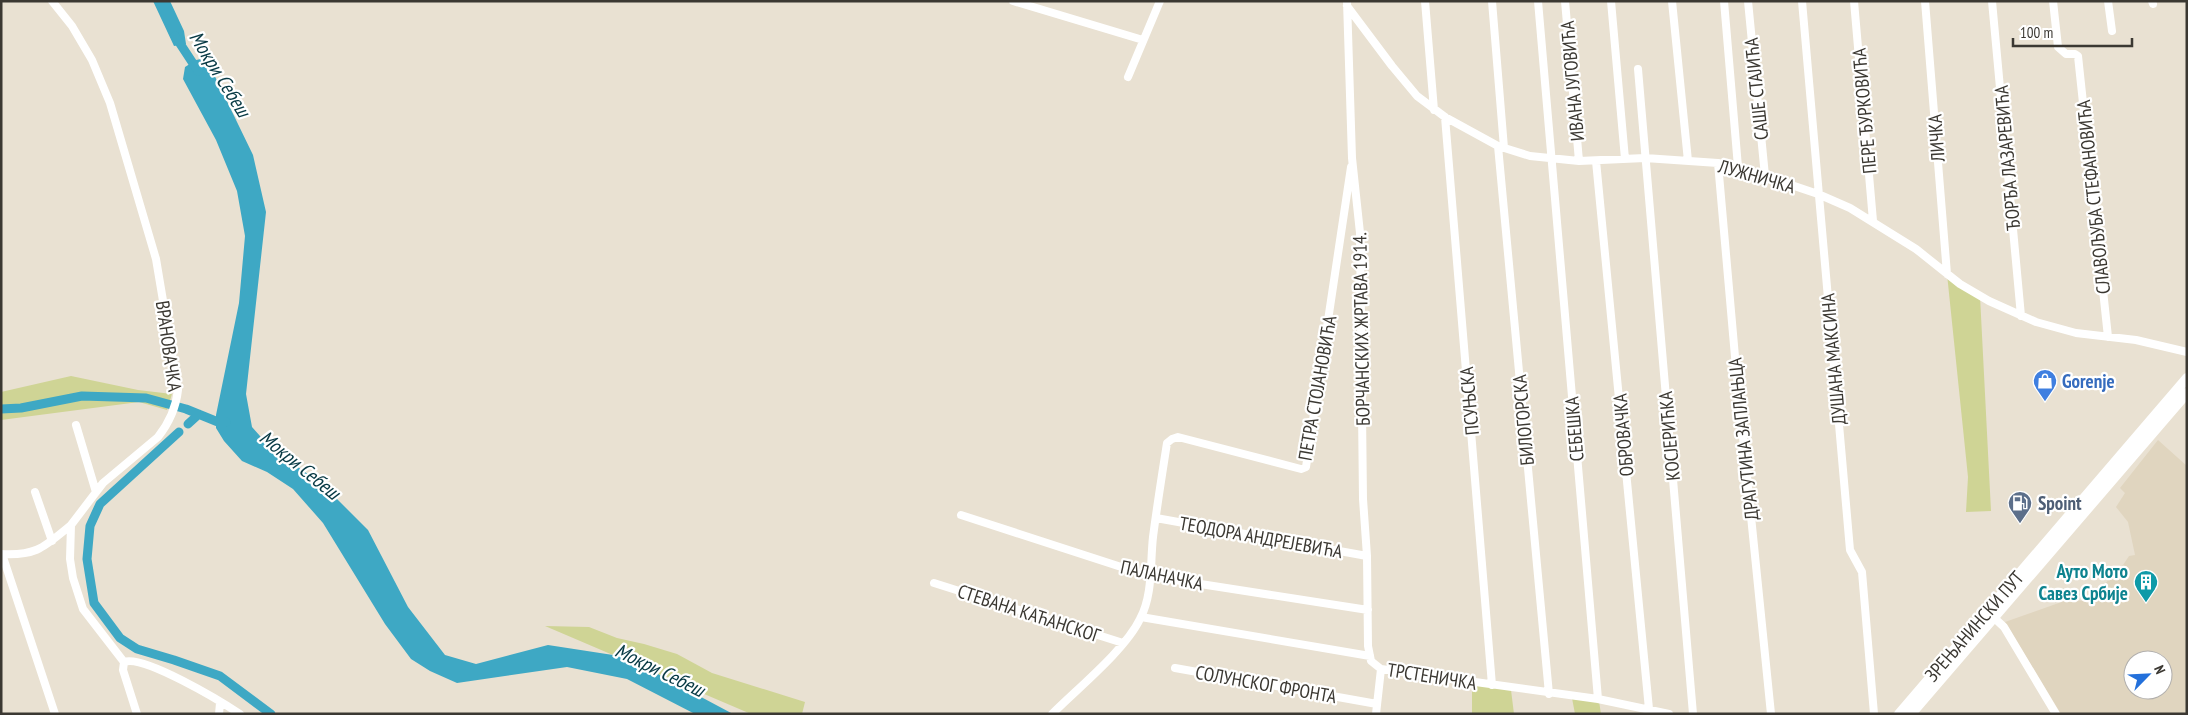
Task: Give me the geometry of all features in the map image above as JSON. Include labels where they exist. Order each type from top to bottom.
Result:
[{"type":"main road","name":"ЗРЕЊАНИНСКИ ПУТ","points":[[1911,714],[1991,614],[2187,378]]},
{"type":"main road","name":"ЗРЕЊАНИНСКИ ПУТ","points":[[1899,714],[1991,614],[2187,393]]},
{"type":"street","name":"ВРАНОВАЧКА","points":[[2,554],[37,551],[71,525],[103,483],[158,437],[172,414],[178,390],[156,260],[110,103],[92,60],[72,26],[52,1]]},
{"type":"street","points":[[1013,1],[1143,40]]},
{"type":"street","points":[[1128,77],[1160,1]]},
{"type":"street","points":[[1425,1],[1434,110]]},
{"type":"street","name":"БИЛОГОРСКА","points":[[1492,1],[1501,147],[1549,694]]},
{"type":"street","name":"СЕБЕШКА","points":[[1538,1],[1598,700]]},
{"type":"street","name":"ИВАНА ЈУГОВИЋА","points":[[1565,1],[1579,161]]},
{"type":"street","points":[[1610,1],[1625,158]]},
{"type":"street","points":[[1672,1],[1688,162]]},
{"type":"street","points":[[1724,1],[1738,167]]},
{"type":"street","name":"САШЕ СТАЈИЋА","points":[[1748,1],[1765,176]]},
{"type":"street","name":"ДУШАНА МАКСИНА","points":[[1802,1],[1850,545],[1851,552],[1862,572],[1874,714]]},
{"type":"street","name":"ПЕРЕ ЂУРКОВИЋА","points":[[1854,1],[1873,222]]},
{"type":"street","name":"ЛИЧКА","points":[[1926,1],[1947,274]]},
{"type":"street","name":"ЂОРЂА ЛАЗАРЕВИЋА","points":[[1992,1],[2021,316]]},
{"type":"street","name":"СЛАВОЉУБА СТЕФАНОВИЋА","points":[[2053,1],[2058,47],[2066,54],[2078,56],[2108,337]]},
{"type":"street","points":[[2108,1],[2112,31]]},
{"type":"street","name":"ЛУЖНИЧКА","points":[[1347,4],[1407,86],[1434,110],[1501,147],[1530,156],[1579,161],[1645,158],[1718,163],[1738,167],[1818,194],[1850,208],[1916,248],[1947,274],[1980,296],[2021,316],[2056,329],[2136,340],[2187,352]]},
{"type":"street","name":"БОРЧАНСКИХ ЖРТАВА 1914.","points":[[1347,4],[1352,158],[1360,233],[1363,499],[1370,656]]},
{"type":"street","name":"КОСЈЕРИЋКА","points":[[1638,69],[1693,714]]},
{"type":"street","name":"ПСУЊСКА","points":[[1445,117],[1492,685]]},
{"type":"street","name":"ПЕТРА СТОЈАНОВИЋА","points":[[1052,714],[1123,643],[1145,609],[1167,443],[1175,437],[1301,470],[1306,467],[1352,158]]},
{"type":"street","name":"ОБРОВАЧКА","points":[[1596,161],[1649,709]]},
{"type":"street","name":"ДРАГУТИНА ЗАПЛАЊЦА","points":[[1718,163],[1736,368],[1771,714]]},
{"type":"street","points":[[76,425],[96,492]]},
{"type":"street","points":[[35,492],[52,541]]},
{"type":"street","name":"ПАЛАНАЧКА","points":[[961,515],[1150,576],[1368,610]]},
{"type":"street","name":"ТЕОДОРА АНДРЕЈЕВИЋА","points":[[1156,518],[1367,556]]},
{"type":"street","points":[[71,525],[70,559],[73,578],[83,609],[124,662],[123,670],[137,714]]},
{"type":"street","points":[[2,554],[55,714]]},
{"type":"street","name":"СТЕВАНА КАЋАНСКОГ","points":[[934,583],[1123,643]]},
{"type":"street","points":[[1991,614],[2004,627],[2056,714]]},
{"type":"street","name":"ТРСТЕНИЧКА","points":[[1141,617],[1370,656],[1374,664],[1381,669],[1598,700],[1669,714]]},
{"type":"street","points":[[124,662],[129,660],[139,662],[175,676],[240,714]]},
{"type":"street","name":"СОЛУНСКОГ ФРОНТА","points":[[1175,668],[1377,704]]},
{"type":"street","points":[[1376,714],[1381,669]]},
{"type":"street","points":[[219,714],[220,703]]},
{"type":"shaded area","points":[[2158,440],[2187,466],[2187,714],[2061,714],[2005,622],[2070,599],[2083,601],[2096,593],[2123,565],[2129,556],[2135,555],[2128,522],[2116,507],[2125,493],[2120,488]]},
{"type":"green space","points":[[1947,274],[1980,296],[1991,511],[1966,512],[1968,477]]},
{"type":"green space","points":[[71,376],[138,390],[172,394],[167,410],[139,402],[1,420],[1,392]]},
{"type":"green space","points":[[545,626],[589,627],[617,638],[677,654],[712,673],[805,702],[802,714],[751,714]]},
{"type":"green space","points":[[1472,684],[1511,690],[1514,714],[1472,714]]},
{"type":"green space","points":[[1572,698],[1599,701],[1601,714],[1575,714]]},
{"type":"water","points":[[153,1],[170,1],[184,31],[186,44],[174,46]]},
{"type":"water","points":[[206,58],[253,155],[266,212],[246,394],[252,427],[268,445],[324,486],[368,530],[408,607],[445,655],[476,664],[548,645],[626,657],[733,714],[695,714],[627,679],[567,667],[457,683],[430,671],[411,659],[385,624],[323,523],[293,489],[267,472],[242,461],[224,441],[216,428],[216,415],[239,303],[245,236],[237,191],[216,140],[183,79],[185,67],[196,60]]},
{"type":"waterway","name":"Мокри Себеш","points":[[175,36],[198,71]]},
{"type":"waterway","points":[[1,409],[21,408],[82,396],[146,398],[186,409],[218,422],[226,422]]},
{"type":"waterway","points":[[188,424],[199,414]]},
{"type":"waterway","points":[[179,432],[100,504],[90,526],[87,559],[94,603],[120,638],[137,649],[220,676],[271,714]]},
{"type":"place","name":"Gorenje","points":[[2045,402]]},
{"type":"place","name":"Spoint","points":[[2020,524]]},
{"type":"place","name":"Ауто Мото Савез Србије","points":[[2146,603]]}]
